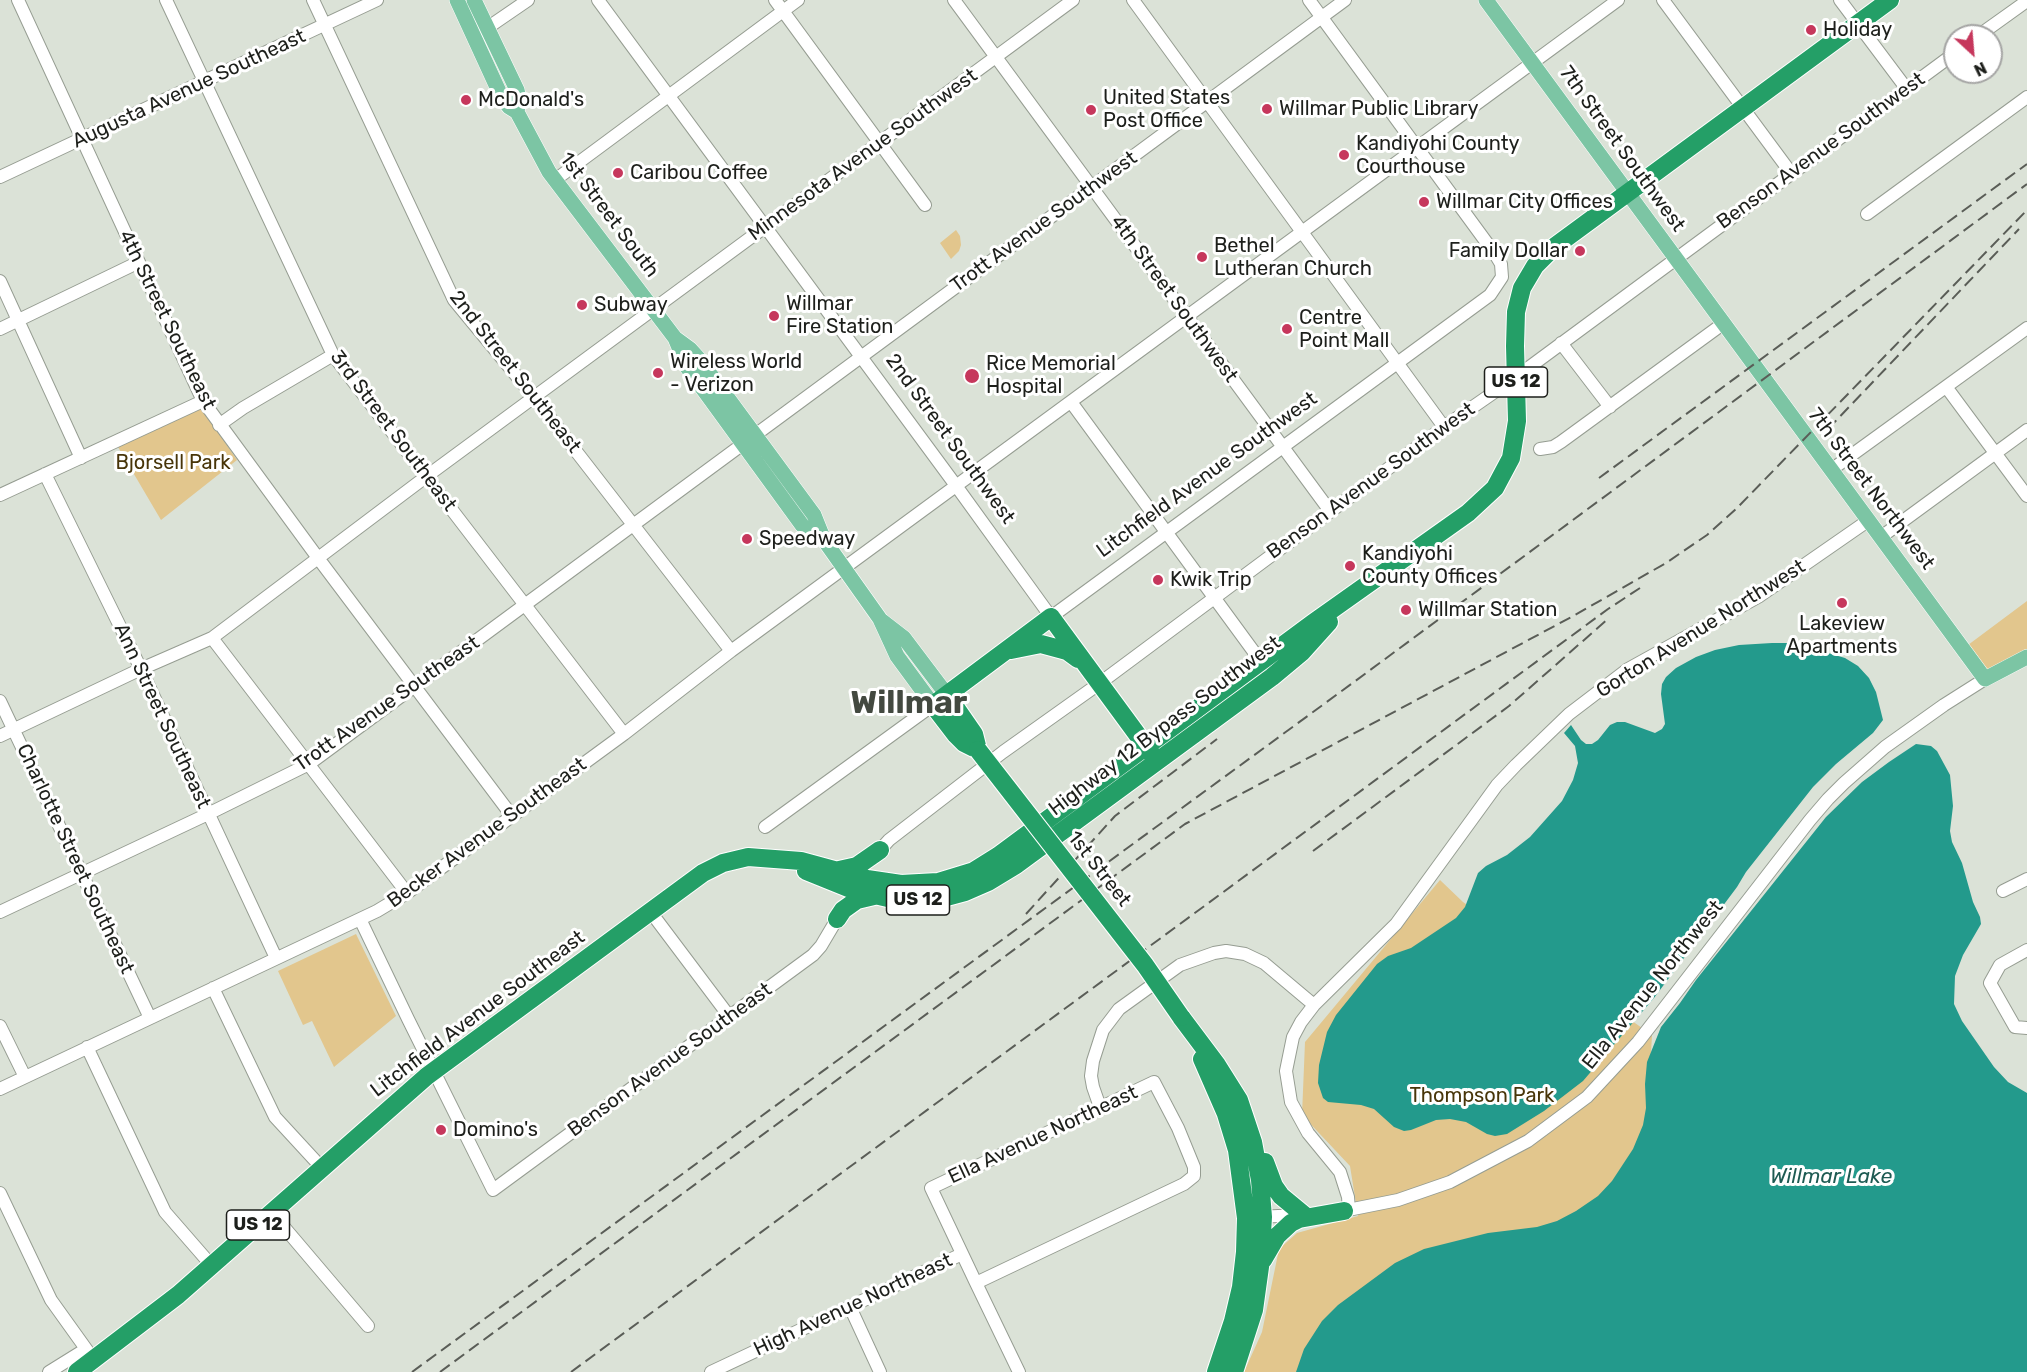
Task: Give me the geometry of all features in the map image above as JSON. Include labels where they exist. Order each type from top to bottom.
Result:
[{"type":"highway","name":"US 12","points":[[1628,194],[1890,0]]},
{"type":"highway","name":"Highway 12 Bypass Southwest","points":[[883,890],[926,884],[962,875],[1048,830],[1267,669],[1351,597],[1468,513],[1495,488],[1505,471],[1514,447],[1517,421],[1515,326],[1518,301],[1525,282],[1534,266],[1554,248],[1628,194]]},
{"type":"highway","name":"Litchfield Avenue Southwest","points":[[940,700],[1051,617]]},
{"type":"highway","name":"2nd Street Southwest","points":[[1051,617],[1151,754]]},
{"type":"highway","points":[[998,655],[1026,645],[1048,645],[1067,651],[1096,678]]},
{"type":"highway","name":"1st Street","points":[[940,700],[956,735],[985,756],[1145,965],[1181,1017]]},
{"type":"highway","points":[[837,870],[857,866],[880,850]]},
{"type":"highway","points":[[837,919],[843,910],[857,900],[883,890],[876,871],[876,860],[880,850]]},
{"type":"highway","name":"Litchfield Avenue Southeast","points":[[77,1372],[90,1355],[150,1318],[212,1266],[434,1071],[689,882],[713,867],[735,859],[748,857],[773,859]]},
{"type":"highway","name":"US 12","points":[[773,859],[833,883],[883,890]]},
{"type":"highway","name":"US 12","points":[[773,859],[801,861],[837,870],[883,890]]},
{"type":"highway","points":[[1181,1017],[1217,1065],[1239,1100],[1274,1186],[1281,1196],[1304,1215]]},
{"type":"highway","points":[[1181,1017],[1226,1114],[1254,1217],[1260,1267],[1254,1310],[1234,1372]]},
{"type":"highway","points":[[1216,1372],[1233,1321],[1260,1180],[1253,1142],[1239,1100]]},
{"type":"highway","points":[[1260,1267],[1284,1228],[1299,1219],[1346,1210]]},
{"type":"main road","name":"1st Street South","points":[[457,0],[502,98],[509,107],[517,112],[555,180],[675,338],[687,367],[802,525],[811,534],[824,540]]},
{"type":"main road","name":"1st Street South","points":[[474,0],[517,90],[519,99],[517,112]]},
{"type":"main road","name":"7th Street Southwest","points":[[1486,0],[1724,323]]},
{"type":"main road","name":"7th Street Northwest","points":[[1724,323],[1985,679]]},
{"type":"main road","name":"1st Street South","points":[[675,338],[699,359],[814,514],[824,540],[880,619],[897,656],[940,700]]},
{"type":"main road","name":"Ella Avenue Northwest","points":[[1985,679],[2027,657]]},
{"type":"street","name":"4th Street Southeast","points":[[18,0],[203,401],[512,816]]},
{"type":"street","name":"3rd Street Southeast","points":[[166,0],[333,355],[624,734]]},
{"type":"street","name":"2nd Street Southeast","points":[[313,0],[454,300],[534,397],[731,651]]},
{"type":"street","name":"Augusta Avenue Southeast","points":[[0,177],[377,0]]},
{"type":"street","points":[[474,38],[528,0]]},
{"type":"street","name":"2nd Street Southwest","points":[[598,0],[1051,617]]},
{"type":"street","points":[[775,0],[925,204]]},
{"type":"street","points":[[555,180],[798,0]]},
{"type":"street","name":"4th Street Southwest","points":[[954,0],[1330,511]]},
{"type":"street","name":"Minnesota Avenue Southwest","points":[[0,736],[212,638],[427,476],[1073,0]]},
{"type":"street","points":[[1133,0],[1399,362],[1444,427]]},
{"type":"street","points":[[1309,0],[1417,148]]},
{"type":"street","name":"Trott Avenue Southwest","points":[[742,443],[1345,0]]},
{"type":"street","name":"Becker Avenue Southeast","points":[[0,1089],[391,904],[624,734],[731,651],[1618,0]]},
{"type":"street","points":[[1663,0],[1791,173]]},
{"type":"street","points":[[1840,0],[1906,88]]},
{"type":"street","points":[[1995,24],[2023,5]]},
{"type":"street","name":"Benson Avenue Southwest","points":[[985,756],[1215,597],[1943,62]]},
{"type":"street","points":[[1866,214],[2027,97]]},
{"type":"street","name":"Litchfield Avenue Southwest","points":[[1051,617],[1490,295],[1502,277],[1501,264],[1417,148]]},
{"type":"street","points":[[0,329],[139,262]]},
{"type":"street","points":[[0,281],[81,458]]},
{"type":"street","points":[[1540,449],[1553,447],[1610,408],[1724,323]]},
{"type":"street","points":[[1831,470],[2027,328]]},
{"type":"street","points":[[1562,343],[1610,408]]},
{"type":"street","points":[[219,425],[243,408],[333,355]]},
{"type":"street","points":[[1947,388],[2027,496]]},
{"type":"street","points":[[0,495],[203,401]]},
{"type":"street","points":[[1071,402],[1267,669]]},
{"type":"street","points":[[1881,537],[2027,430]]},
{"type":"street","name":"Trott Avenue Southeast","points":[[0,912],[82,875],[309,764],[742,443]]},
{"type":"street","name":"Ann Street Southeast","points":[[45,474],[141,669],[276,958]]},
{"type":"street","name":"Gorton Avenue Northwest","points":[[1346,1210],[1348,1197],[1340,1172],[1298,1117],[1291,1102],[1286,1071],[1293,1037],[1301,1022],[1314,1005],[1396,924],[1497,785],[1569,714],[1628,669],[1758,597],[1869,520]]},
{"type":"street","points":[[212,638],[407,893]]},
{"type":"street","name":"Ella Avenue Northwest","points":[[1254,1217],[1304,1215],[1398,1200],[1450,1182],[1528,1141],[1578,1105],[1606,1079],[1638,1042],[1828,799],[1886,747],[1985,679]]},
{"type":"street","points":[[765,827],[940,700]]},
{"type":"street","name":"Charlotte Street Southeast","points":[[0,701],[150,1018]]},
{"type":"street","points":[[880,850],[985,756]]},
{"type":"street","points":[[2003,891],[2027,879]]},
{"type":"street","points":[[650,911],[729,1016]]},
{"type":"street","points":[[360,919],[434,1071]]},
{"type":"street","name":"Benson Avenue Southeast","points":[[434,1071],[493,1190],[813,955],[837,919]]},
{"type":"street","points":[[2027,950],[2000,965],[1990,983],[2016,1028],[2027,1028]]},
{"type":"street","points":[[1100,1107],[1091,1076],[1093,1061],[1103,1030],[1119,1009],[1180,964],[1226,951],[1245,954],[1264,963],[1314,1005]]},
{"type":"street","points":[[213,988],[276,1119],[322,1168]]},
{"type":"street","points":[[0,1026],[25,1077]]},
{"type":"street","points":[[87,1047],[165,1212],[212,1266]]},
{"type":"street","name":"Ella Avenue Northeast","points":[[962,1254],[931,1188],[1154,1082],[1178,1128],[1194,1167],[1194,1176]]},
{"type":"street","name":"High Avenue Northeast","points":[[976,1283],[1184,1184],[1194,1176]]},
{"type":"street","points":[[0,1193],[51,1300],[90,1355],[49,1372]]},
{"type":"street","points":[[272,1213],[368,1326]]},
{"type":"street","points":[[962,1254],[1019,1372]]},
{"type":"street","name":"High Avenue Northeast","points":[[724,1369],[962,1254]]},
{"type":"street","points":[[850,1307],[880,1372]]},
{"type":"green space","points":[[956,230],[960,236],[961,245],[959,251],[951,259],[940,243]]},
{"type":"green space","name":"Bjorsell Park","points":[[201,407],[237,460],[161,520],[118,447]]},
{"type":"green space","points":[[2027,601],[2027,652],[1987,673],[1968,645]]},
{"type":"green space","name":"Thompson Park","points":[[1440,880],[1463,902],[1652,1035],[1646,1144],[1605,1198],[1310,1372],[1244,1372],[1262,1332],[1279,1249],[1297,1233],[1358,1216],[1350,1166],[1302,1115],[1305,1042]]},
{"type":"green space","points":[[356,934],[396,1016],[334,1067],[312,1021],[303,1025],[278,971]]},
{"type":"water","points":[[1795,643],[1845,658],[1858,666],[1869,678],[1876,692],[1883,720],[1873,733],[1813,787],[1746,872],[1654,998],[1583,1081],[1544,1111],[1507,1134],[1495,1136],[1466,1122],[1450,1119],[1436,1120],[1404,1131],[1394,1127],[1374,1109],[1361,1105],[1328,1102],[1323,1098],[1318,1083],[1319,1065],[1327,1032],[1336,1015],[1377,964],[1388,956],[1411,948],[1456,918],[1465,907],[1478,873],[1530,837],[1562,801],[1573,780],[1578,763],[1575,746],[1564,733],[1571,725],[1586,744],[1592,744],[1598,740],[1610,725],[1617,722],[1625,722],[1655,733],[1665,724],[1662,684],[1676,668],[1715,650],[1739,645]]},
{"type":"water","name":"Willmar Lake","points":[[1916,744],[1931,746],[1937,751],[1950,775],[1953,806],[1950,831],[1952,842],[1962,863],[1973,902],[1980,917],[1981,924],[1963,955],[1955,976],[1954,1004],[1962,1021],[1994,1067],[2008,1082],[2027,1093],[2027,1372],[1296,1372],[1304,1349],[1322,1321],[1338,1305],[1395,1263],[1424,1249],[1488,1233],[1537,1227],[1557,1221],[1598,1196],[1612,1181],[1633,1149],[1643,1125],[1646,1108],[1647,1062],[1661,1027],[1826,817],[1862,782]]},
{"type":"railway","points":[[1599,478],[2027,164]]},
{"type":"railway","points":[[412,1372],[1354,682],[2027,184]]},
{"type":"railway","points":[[440,1372],[1185,824],[1575,615],[1666,563],[1707,535],[1737,508],[2027,210]]},
{"type":"railway","points":[[1828,429],[2019,229]]},
{"type":"railway","points":[[571,1372],[1608,609],[1640,588]]},
{"type":"railway","points":[[1313,851],[1509,706],[1609,618]]},
{"type":"railway","points":[[1026,914],[1115,816],[1217,739]]},
{"type":"place","name":"Holiday","points":[[1811,30]]},
{"type":"place","name":"McDonald's","points":[[466,100]]},
{"type":"place","name":"Willmar Public Library","points":[[1267,109]]},
{"type":"place","name":"United States Post Office","points":[[1091,110]]},
{"type":"place","name":"Kandiyohi County Courthouse","points":[[1344,155]]},
{"type":"place","name":"Caribou Coffee","points":[[618,173]]},
{"type":"place","name":"Willmar City Offices","points":[[1424,202]]},
{"type":"place","name":"Family Dollar","points":[[1580,251]]},
{"type":"place","name":"Bethel Lutheran Church","points":[[1202,257]]},
{"type":"place","name":"Subway","points":[[582,305]]},
{"type":"place","name":"Willmar Fire Station","points":[[774,316]]},
{"type":"place","name":"Centre Point Mall","points":[[1287,329]]},
{"type":"place","name":"Wireless World - Verizon","points":[[658,373]]},
{"type":"place","name":"Rice Memorial Hospital","points":[[972,376]]},
{"type":"place","name":"Speedway","points":[[747,539]]},
{"type":"place","name":"Kandiyohi County Offices","points":[[1350,566]]},
{"type":"place","name":"Kwik Trip","points":[[1158,580]]},
{"type":"place","name":"Lakeview Apartments","points":[[1842,603]]},
{"type":"place","name":"Willmar Station","points":[[1406,610]]},
{"type":"place","name":"Domino's","points":[[441,1130]]},
{"type":"district","name":"Willmar","points":[[909,704]]}]
